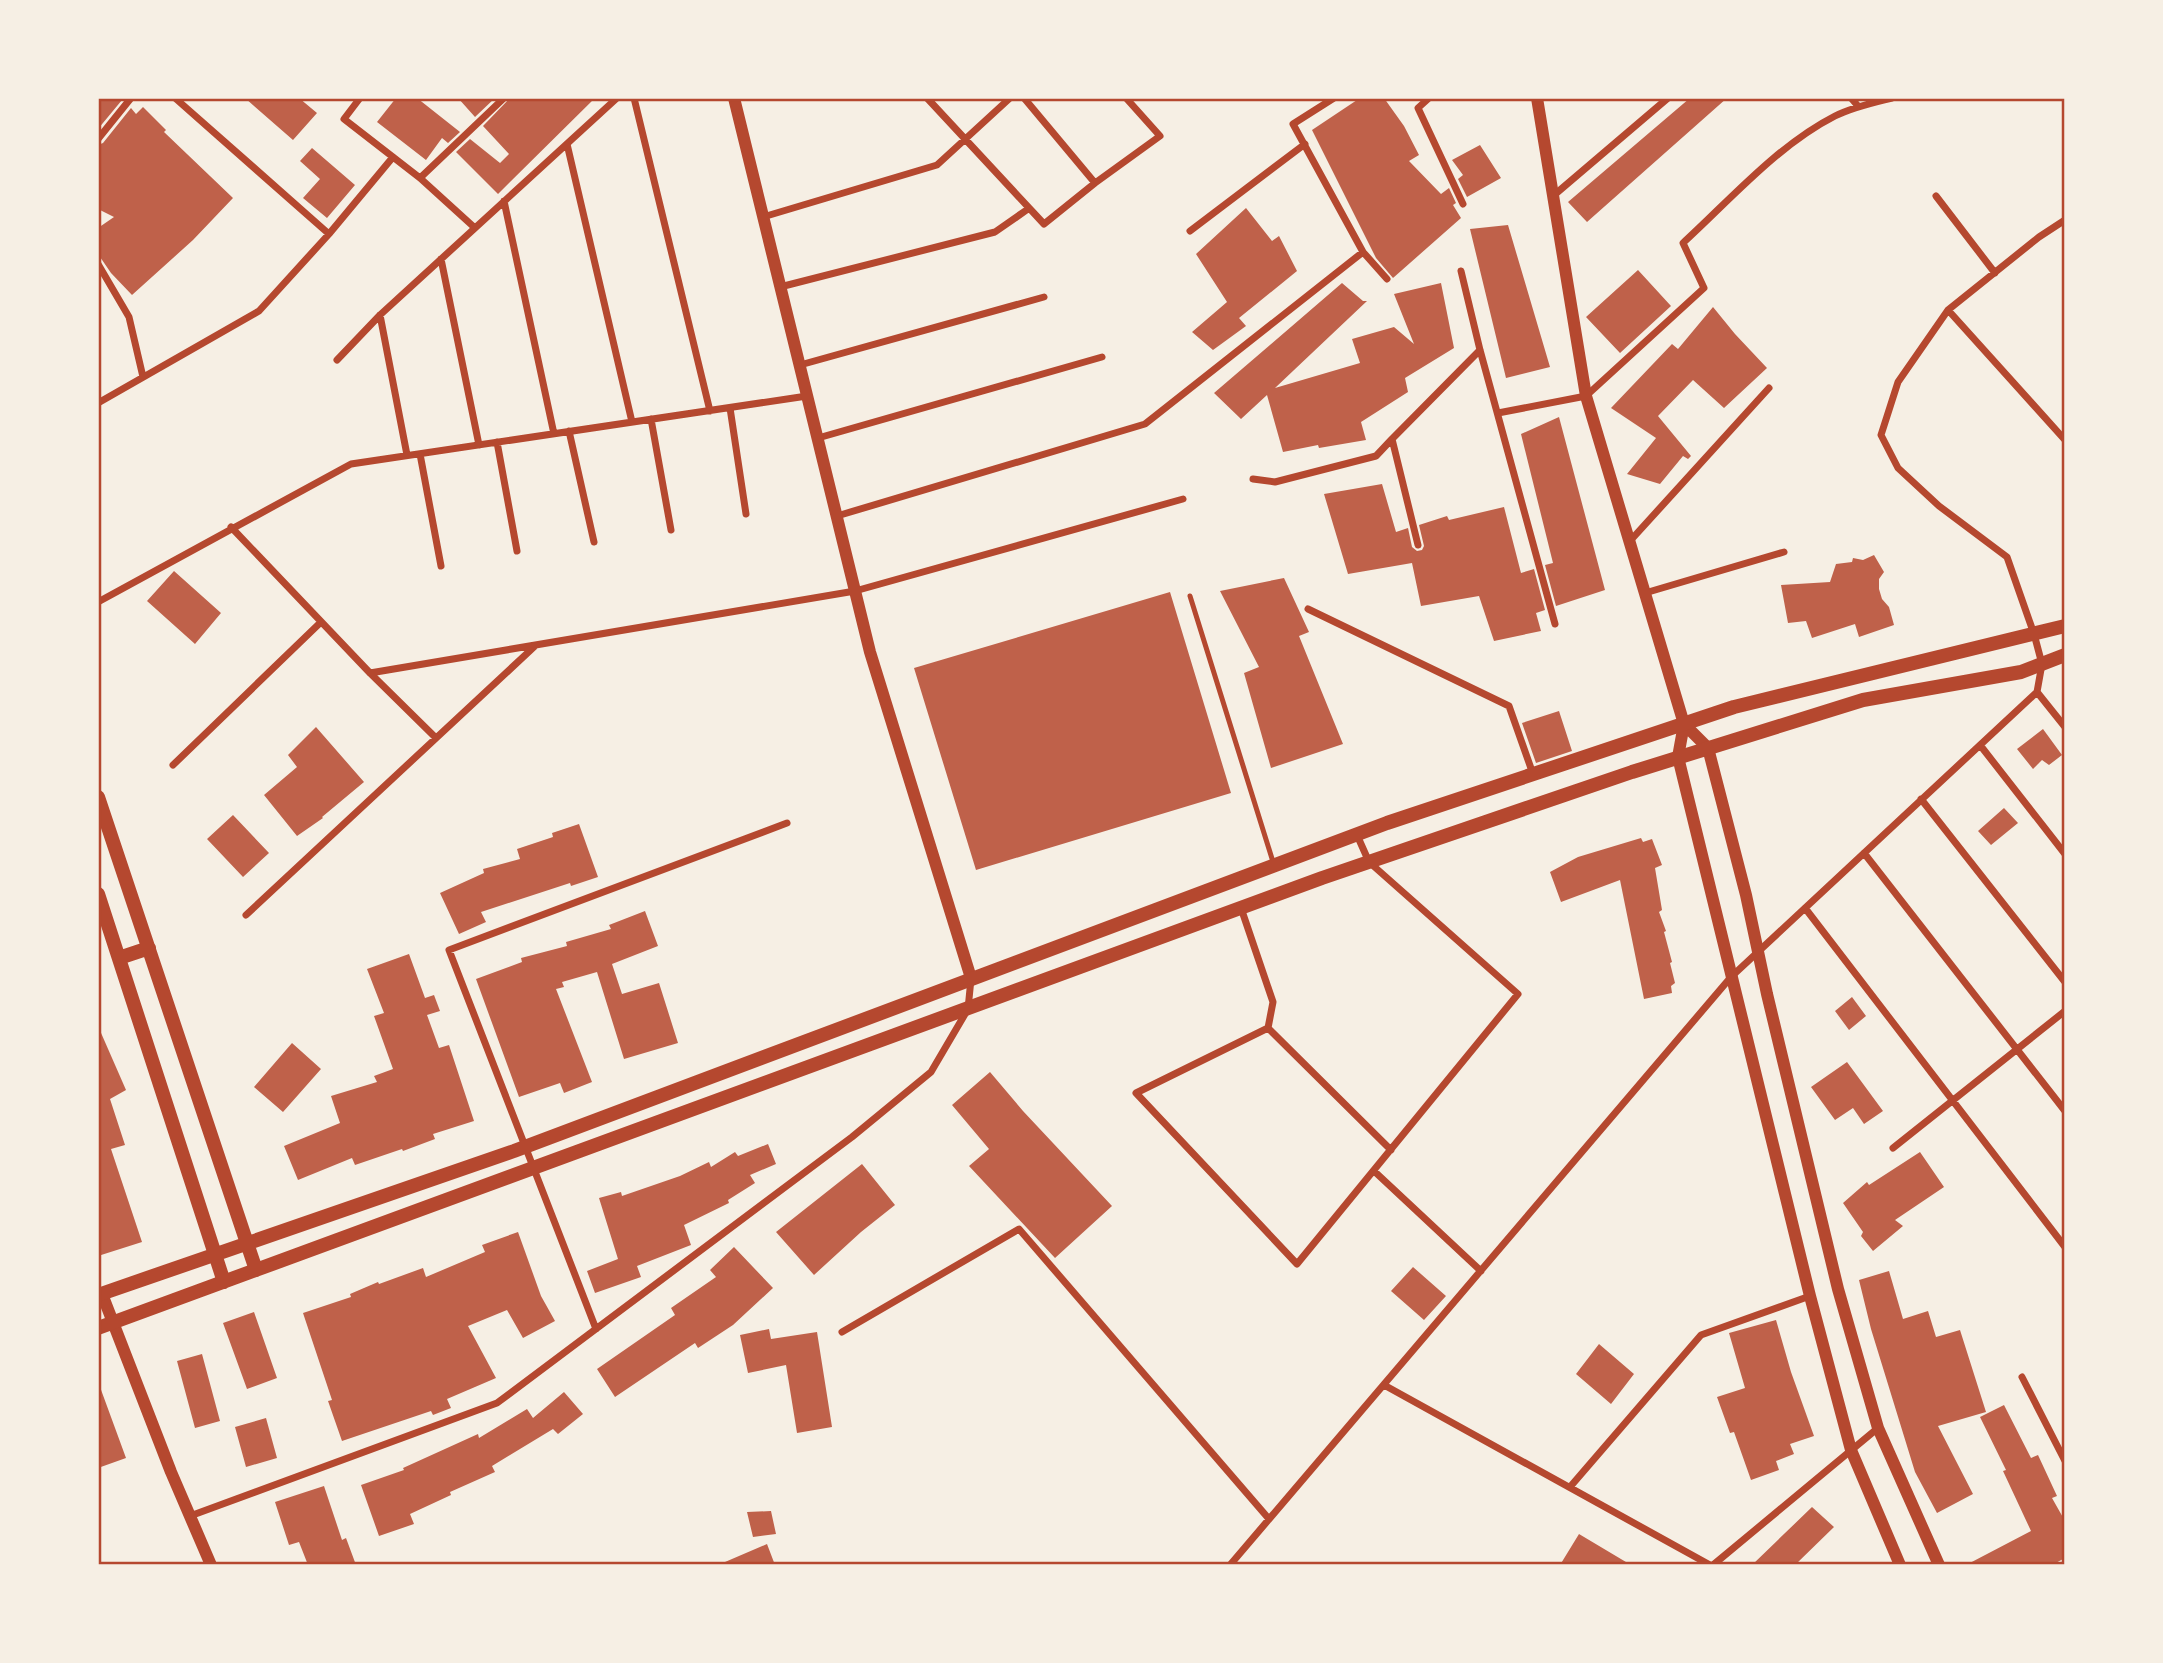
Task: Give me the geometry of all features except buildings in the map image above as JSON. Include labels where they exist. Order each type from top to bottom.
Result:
[{"type":"main road","points":[[100,1294],[526,1146],[1274,865],[1534,774],[1734,707],[2065,626]]},
{"type":"main road","points":[[98,1328],[1370,862],[1678,757],[1863,700],[2021,672],[2065,655]]},
{"type":"main road","points":[[98,797],[256,1270]]},
{"type":"main road","points":[[98,894],[224,1282]]},
{"type":"main road","points":[[119,958],[149,948]]},
{"type":"street","points":[[98,139],[131,98]]},
{"type":"street","points":[[175,98],[329,234]]},
{"type":"street","points":[[360,98],[344,119],[420,178],[475,228]]},
{"type":"street","points":[[420,178],[504,98]]},
{"type":"street","points":[[337,360],[380,315],[617,98]]},
{"type":"street","points":[[634,98],[710,411]]},
{"type":"street","points":[[190,1516],[498,1404],[852,1138],[931,1072],[968,1009],[971,978],[870,652],[734,98]]},
{"type":"street","points":[[927,98],[1044,224],[1160,136],[1126,98]]},
{"type":"street","points":[[763,217],[937,165],[1010,98]]},
{"type":"street","points":[[1024,98],[1095,183]]},
{"type":"street","points":[[1334,98],[1293,124],[1363,252],[1387,279]]},
{"type":"street","points":[[1429,98],[1418,108],[1463,204]]},
{"type":"street","points":[[1537,98],[1586,396],[1684,724],[1678,757],[1810,1296],[1851,1450],[1900,1565]]},
{"type":"street","points":[[1553,196],[1668,98]]},
{"type":"street","points":[[1851,98],[1858,106]]},
{"type":"street","points":[[1498,413],[1586,396],[1704,288],[1683,243],[1792,142],[1858,106],[1892,98]]},
{"type":"street","points":[[567,144],[632,422]]},
{"type":"street","points":[[1190,230],[1305,144]]},
{"type":"street","points":[[98,403],[260,311],[393,157]]},
{"type":"street","points":[[1936,197],[1995,273]]},
{"type":"street","points":[[504,201],[554,434]]},
{"type":"street","points":[[780,287],[995,232],[1028,209]]},
{"type":"street","points":[[1230,1565],[1731,977],[2037,692],[2042,664],[2007,557],[1939,506],[1898,468],[1881,435],[1898,382],[1948,310],[2065,220]]},
{"type":"street","points":[[837,516],[1145,424],[1363,252]]},
{"type":"street","points":[[441,259],[479,445]]},
{"type":"street","points":[[98,264],[129,317],[143,377]]},
{"type":"street","points":[[1461,271],[1555,624]]},
{"type":"street","points":[[800,365],[1044,298]]},
{"type":"street","points":[[1948,310],[2065,440]]},
{"type":"street","points":[[380,315],[407,456]]},
{"type":"street","points":[[1253,479],[1275,482],[1376,456],[1480,350]]},
{"type":"street","points":[[818,438],[1102,358]]},
{"type":"street","points":[[1630,541],[1769,388]]},
{"type":"street","points":[[98,602],[231,527],[351,464],[807,396]]},
{"type":"street","points":[[730,408],[746,514]]},
{"type":"street","points":[[651,419],[671,530]]},
{"type":"street","points":[[569,431],[594,542]]},
{"type":"street","points":[[1392,439],[1418,545]]},
{"type":"street","points":[[497,442],[517,551]]},
{"type":"street","points":[[420,454],[442,566]]},
{"type":"street","points":[[370,673],[855,591],[1184,499]]},
{"type":"street","points":[[231,527],[436,738]]},
{"type":"street","points":[[1646,593],[1784,552]]},
{"type":"street","points":[[1308,609],[1509,706],[1534,774]]},
{"type":"street","points":[[173,765],[321,622]]},
{"type":"street","points":[[246,915],[536,645]]},
{"type":"street","points":[[2037,692],[2065,727]]},
{"type":"street","points":[[1684,724],[1708,748],[1838,1289],[1878,1427],[1939,1565]]},
{"type":"street","points":[[1980,744],[2065,855]]},
{"type":"street","points":[[1921,799],[2065,982]]},
{"type":"street","points":[[596,1329],[449,950],[787,823]]},
{"type":"street","points":[[1268,1028],[1136,1093],[1297,1264],[1518,994],[1370,862],[1357,835]]},
{"type":"street","points":[[1864,853],[2065,1111]]},
{"type":"street","points":[[1241,908],[1273,1002],[1268,1028]]},
{"type":"street","points":[[1805,908],[2065,1247]]},
{"type":"street","points":[[1893,1148],[2065,1011]]},
{"type":"street","points":[[1268,1028],[1391,1150]]},
{"type":"street","points":[[1374,1171],[1481,1271]]},
{"type":"street","points":[[842,1332],[1019,1229],[1269,1519]]},
{"type":"street","points":[[100,1294],[211,1565]]},
{"type":"street","points":[[1570,1488],[1701,1335],[1810,1296]]},
{"type":"street","points":[[2022,1377],[2065,1461]]},
{"type":"street","points":[[1384,1385],[1711,1565],[1878,1427]]},
{"type":"lane","points":[[1190,596],[1274,865]]}]
